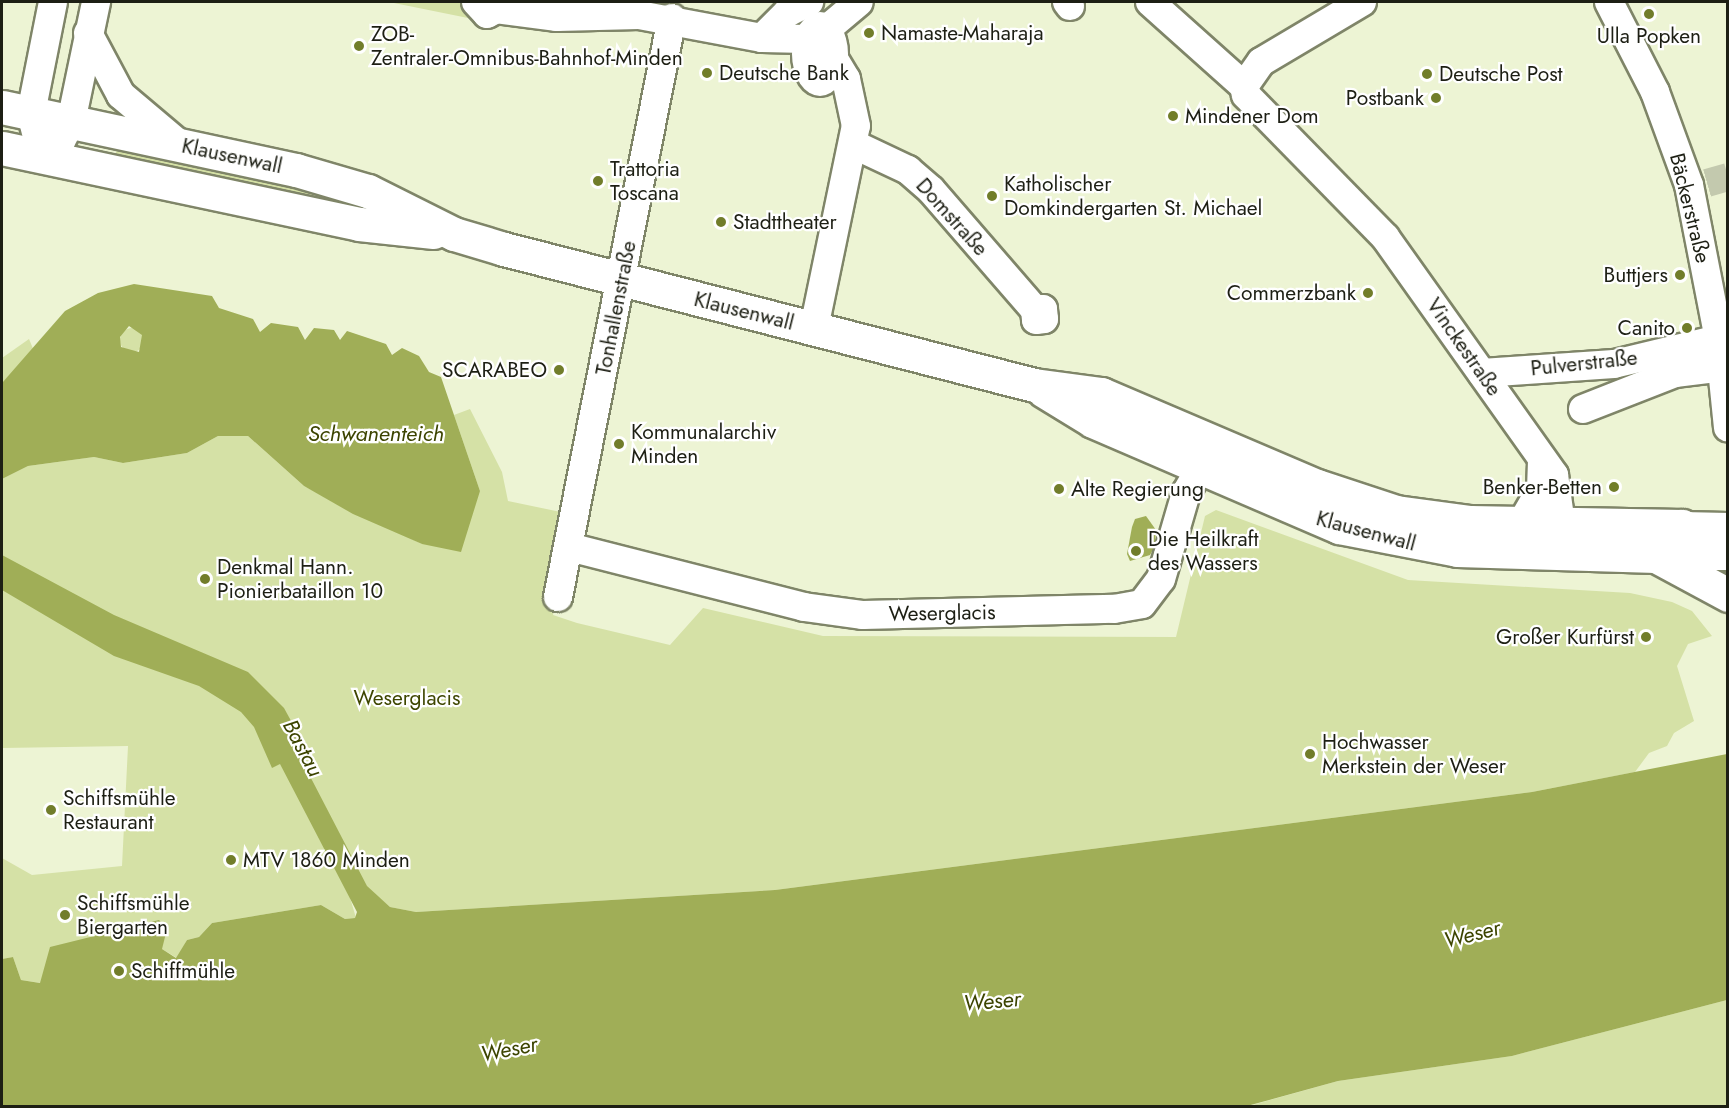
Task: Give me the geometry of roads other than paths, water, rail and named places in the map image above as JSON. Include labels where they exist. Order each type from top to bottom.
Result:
[{"type":"main road","name":"Klausenwall","points":[[16,110],[179,144],[368,191],[454,234]]},
{"type":"main road","name":"Klausenwall","points":[[2,148],[359,224],[454,234],[622,281],[814,328],[1034,386],[1101,394],[1209,455],[1396,512],[1526,538],[1656,556]]},
{"type":"main road","name":"Klausenwall","points":[[1526,538],[1561,524],[1682,526],[1728,549]]},
{"type":"main road","points":[[1656,556],[1728,595]]},
{"type":"street","points":[[53,2],[16,110],[42,156],[61,141],[71,122],[96,2]]},
{"type":"street","points":[[762,38],[787,13],[809,2]]},
{"type":"street","points":[[482,8],[556,17],[672,18],[762,38],[821,39],[859,2]]},
{"type":"street","name":"Vinckestraße","points":[[1150,2],[1244,86],[1250,103],[1384,237],[1554,475],[1561,524]]},
{"type":"street","points":[[1244,86],[1275,51],[1362,2]]},
{"type":"street","name":"Bäckerstraße","points":[[1610,2],[1698,184],[1722,353],[1728,428]]},
{"type":"street","name":"Tonhallenstraße","points":[[558,597],[672,18]]},
{"type":"street","points":[[88,33],[121,95],[179,144]]},
{"type":"street","points":[[814,328],[855,145],[854,103],[821,39]]},
{"type":"street","name":"Domstraße","points":[[855,145],[908,170],[932,190],[1035,310]]},
{"type":"street","points":[[1583,409],[1675,374],[1722,353]]},
{"type":"street","name":"Pulverstraße","points":[[1482,373],[1614,364],[1722,353]]},
{"type":"street","name":"Weserglacis","points":[[569,547],[804,607],[862,615],[1142,604],[1161,579],[1209,455]]},
{"type":"street","points":[[1526,538],[1536,504],[1542,459]]},
{"type":"street","points":[[1682,526],[1728,527]]},
{"type":"street","name":"Klausenwall","points":[[1656,556],[1728,556]]},
{"type":"water","name":"Schwanenteich","points":[[134,284],[212,296],[219,308],[253,319],[260,332],[271,323],[298,327],[305,340],[314,328],[334,330],[340,340],[347,331],[386,344],[392,355],[402,348],[419,356],[429,372],[441,377],[480,491],[461,552],[422,544],[353,514],[304,486],[248,436],[218,436],[187,453],[123,463],[94,457],[28,466],[2,479],[2,383],[65,311],[98,293]],"holes":[[[129,326],[142,335],[139,352],[121,347],[120,337]]]},
{"type":"water","points":[[1146,516],[1156,530],[1155,546],[1150,555],[1130,561],[1127,554],[1132,527],[1135,519]]},
{"type":"water","points":[[2,555],[114,615],[248,672],[284,708],[307,750],[299,755],[367,886],[390,907],[416,912],[775,890],[1532,792],[1727,754],[1727,1000],[1512,1056],[1338,1081],[1247,1106],[2,1106],[2,959],[13,957],[21,980],[40,983],[50,947],[159,920],[167,929],[162,949],[176,958],[187,940],[199,937],[212,923],[321,905],[345,919],[355,918],[357,912],[280,764],[272,768],[254,727],[241,712],[199,686],[114,656],[2,590]]},
{"type":"tunnel","points":[[1707,183],[1728,177]]},
{"type":"place","name":"Ulla Popken","points":[[1649,14]]},
{"type":"place","name":"Namaste-Maharaja","points":[[869,33]]},
{"type":"place","name":"ZOB- Zentraler-Omnibus-Bahnhof-Minden","points":[[359,46]]},
{"type":"place","name":"Deutsche Bank","points":[[707,73]]},
{"type":"place","name":"Deutsche Post","points":[[1427,74]]},
{"type":"place","name":"Postbank","points":[[1436,98]]},
{"type":"place","name":"Mindener Dom","points":[[1173,116]]},
{"type":"place","name":"Trattoria Toscana","points":[[598,181]]},
{"type":"place","name":"Katholischer Domkindergarten St. Michael","points":[[992,196]]},
{"type":"place","name":"Stadttheater","points":[[721,222]]},
{"type":"place","name":"Buttjers","points":[[1680,275]]},
{"type":"place","name":"Commerzbank","points":[[1368,293]]},
{"type":"place","name":"Canito","points":[[1687,328]]},
{"type":"place","name":"SCARABEO","points":[[559,370]]},
{"type":"place","name":"Kommunalarchiv Minden","points":[[619,444]]},
{"type":"place","name":"Benker-Betten","points":[[1614,487]]},
{"type":"place","name":"Alte Regierung","points":[[1059,489]]},
{"type":"place","name":"Die Heilkraft des Wassers","points":[[1136,551]]},
{"type":"place","name":"Denkmal Hann. Pionierbataillon 10","points":[[205,579]]},
{"type":"place","name":"Großer Kurfürst","points":[[1646,637]]},
{"type":"place","name":"Hochwasser Merkstein der Weser","points":[[1310,754]]},
{"type":"place","name":"Schiffsmühle Restaurant","points":[[51,810]]},
{"type":"place","name":"MTV 1860 Minden","points":[[231,860]]},
{"type":"place","name":"Schiffsmühle Biergarten","points":[[65,915]]},
{"type":"place","name":"Schiffmühle","points":[[119,971]]},
{"type":"water label","name":"Bastau","points":[[303,748]]},
{"type":"water label","name":"Weser","points":[[1472,934]]},
{"type":"water label","name":"Weser","points":[[992,1001]]},
{"type":"water label","name":"Weser","points":[[509,1049]]}]
